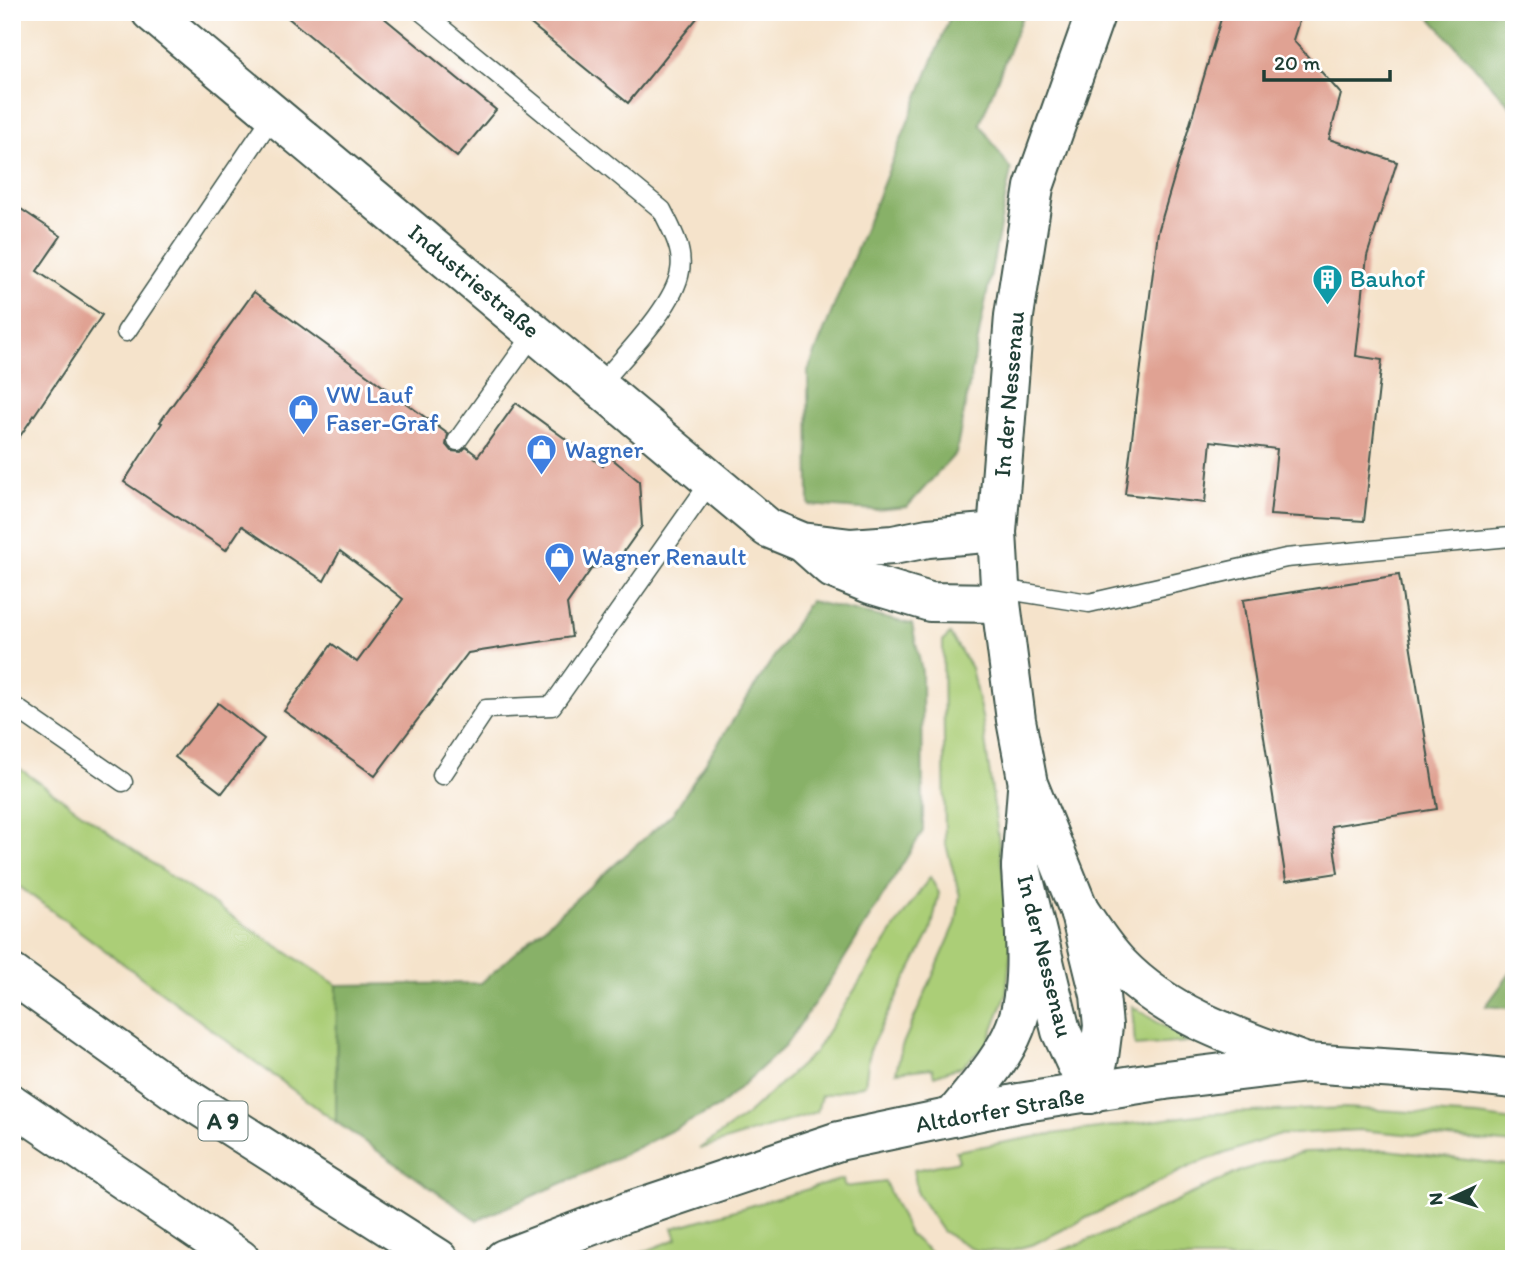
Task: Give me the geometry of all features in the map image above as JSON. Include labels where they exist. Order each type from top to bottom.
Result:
[{"type":"main road","name":"Industriestraße","points":[[151,12],[768,528],[802,542],[852,548],[997,532]]},
{"type":"main road","name":"In der Nessenau","points":[[1090,1094],[1103,1026],[1100,995],[1079,910],[1028,784],[1016,720],[1001,596],[997,532],[1014,316],[1034,187],[1096,12]]},
{"type":"main road","name":"Industriestraße","points":[[802,542],[833,569],[870,584],[930,602],[1001,596]]},
{"type":"main road","name":"In der Nessenau","points":[[1028,784],[1021,867],[1060,1031],[1090,1094]]},
{"type":"main road","points":[[953,1116],[1002,1052],[1015,1028],[1025,993],[1021,867]]},
{"type":"main road","points":[[1079,910],[1121,967],[1168,1004],[1223,1032],[1306,1063]]},
{"type":"main road","name":"A 9","points":[[12,974],[174,1090],[439,1259]]},
{"type":"main road","name":"Altdorfer Straße","points":[[504,1259],[627,1212],[839,1141],[1019,1103],[1090,1094],[1165,1080],[1306,1063],[1514,1079]]},
{"type":"main road","points":[[12,1104],[240,1259]]},
{"type":"lane","points":[[422,12],[662,210],[676,238],[681,271],[667,303],[599,386]]},
{"type":"lane","points":[[126,332],[274,114]]},
{"type":"lane","points":[[457,441],[535,332]]},
{"type":"lane","points":[[442,775],[486,709],[552,706],[711,481]]},
{"type":"lane","points":[[1001,596],[1089,603],[1286,558],[1510,537]]},
{"type":"lane","points":[[12,705],[123,782]]},
{"type":"green space","points":[[952,12],[1024,12],[980,124],[1011,170],[956,453],[907,507],[875,510],[809,505],[808,371]]},
{"type":"green space","points":[[1425,12],[1514,12],[1514,110]]},
{"type":"green space","points":[[810,601],[912,624],[922,672],[923,831],[836,972],[785,1046],[719,1107],[588,1172],[477,1220],[336,1122],[337,985],[481,983],[673,813]]},
{"type":"green space","points":[[950,634],[971,668],[982,717],[1012,940],[1006,995],[987,1045],[962,1066],[934,1076],[932,1068],[896,1072],[902,1046],[956,923],[960,896],[945,841],[943,641]]},
{"type":"green space","points":[[12,763],[167,874],[337,985],[336,1122],[12,881]]},
{"type":"green space","points":[[930,877],[939,893],[931,931],[870,1048],[865,1085],[821,1096],[817,1112],[699,1149],[744,1117],[814,1053]]},
{"type":"green space","points":[[1514,968],[1514,1009],[1486,1006]]},
{"type":"green space","points":[[1132,1006],[1188,1042],[1135,1046]]},
{"type":"green space","points":[[1345,1108],[1478,1116],[1514,1121],[1514,1144],[1359,1130],[1277,1135],[1195,1164],[1034,1244],[1005,1252],[975,1250],[942,1231],[917,1194],[914,1170],[959,1161],[956,1151],[1045,1135],[1205,1114]]},
{"type":"green space","points":[[1388,1150],[1514,1166],[1514,1259],[1040,1259],[1114,1230],[1243,1170],[1303,1152]]},
{"type":"green space","points":[[843,1179],[844,1187],[885,1182],[909,1234],[938,1259],[625,1259],[677,1239],[673,1228]]},
{"type":"building","points":[[281,12],[377,12],[496,110],[457,157]]},
{"type":"building","points":[[516,12],[702,12],[628,103]]},
{"type":"building","points":[[1223,12],[1302,12],[1293,40],[1341,94],[1329,139],[1397,162],[1367,256],[1356,356],[1382,360],[1364,521],[1270,515],[1277,449],[1211,441],[1205,503],[1125,494],[1158,232]]},
{"type":"building","points":[[12,203],[61,236],[37,271],[102,315],[12,448]]},
{"type":"building","points":[[254,292],[448,434],[446,445],[451,451],[461,452],[466,447],[478,456],[516,403],[603,466],[610,457],[639,481],[642,526],[615,564],[592,568],[567,604],[572,637],[468,653],[375,776],[284,711],[332,644],[357,662],[403,599],[340,551],[324,581],[242,526],[226,550],[124,482],[162,423],[160,422]]},
{"type":"building","points":[[1399,575],[1437,809],[1331,826],[1338,873],[1286,881],[1243,600]]},
{"type":"building","points":[[218,703],[264,739],[222,793],[175,757]]},
{"type":"place","name":"Bauhof","points":[[1327,306]]},
{"type":"place","name":"VW Lauf Faser-Graf","points":[[303,436]]},
{"type":"place","name":"Wagner","points":[[542,477]]},
{"type":"place","name":"Wagner Renault","points":[[559,584]]}]
